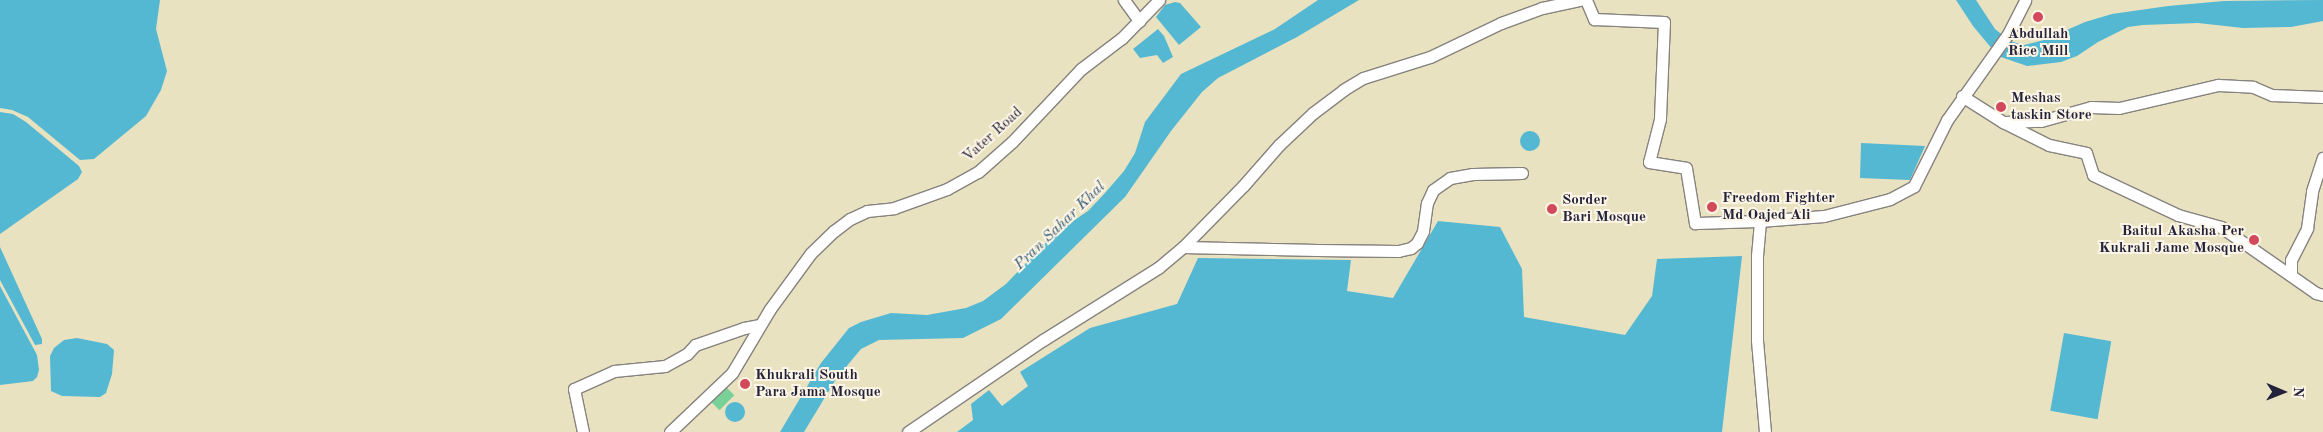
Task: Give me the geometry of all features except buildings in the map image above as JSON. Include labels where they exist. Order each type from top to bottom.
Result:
[{"type":"street","points":[[1124,0],[1139,21]]},
{"type":"street","name":"Vater Road","points":[[670,432],[732,373],[760,325],[811,253],[834,231],[850,219],[867,211],[894,208],[947,189],[978,172],[1012,142],[1081,69],[1106,52],[1159,0]]},
{"type":"street","points":[[908,432],[1043,340],[1158,268],[1183,247],[1313,113],[1363,78],[1430,57],[1501,23],[1542,8],[1580,0]]},
{"type":"street","points":[[1586,0],[1594,19],[1664,22],[1660,119],[1649,162],[1686,168],[1696,223],[1824,216],[1890,199],[1914,186],[1946,120],[2008,34],[2025,0]]},
{"type":"street","points":[[2003,122],[2041,121],[2091,108],[2119,108],[2218,85],[2253,87],[2272,95],[2323,97]]},
{"type":"street","points":[[1962,96],[2003,122],[2049,145],[2086,153],[2093,175],[2178,215],[2221,227],[2316,293],[2323,295]]},
{"type":"street","points":[[2291,275],[2292,260],[2307,228],[2312,191],[2323,158]]},
{"type":"street","points":[[1183,247],[1398,251],[1411,248],[1417,243],[1423,231],[1427,203],[1433,190],[1450,178],[1473,174],[1522,173]]},
{"type":"street","points":[[1760,220],[1757,256],[1758,340],[1765,432]]},
{"type":"street","points":[[583,432],[574,389],[614,371],[665,366],[687,354],[695,345],[744,328],[760,325]]},
{"type":"green space","points":[[723,384],[734,395],[719,410],[708,399]]},
{"type":"water","points":[[0,0],[160,0],[156,29],[167,71],[161,90],[146,116],[94,159],[80,160],[28,117],[12,110],[0,108]]},
{"type":"water","points":[[1318,0],[1359,0],[1297,37],[1218,78],[1202,92],[1171,131],[1125,197],[1001,319],[963,338],[879,340],[861,349],[836,379],[804,432],[780,432],[821,363],[849,328],[861,322],[891,313],[927,315],[966,308],[983,301],[1006,284],[1055,233],[1088,211],[1105,193],[1124,171],[1135,153],[1145,122],[1181,74],[1275,29]]},
{"type":"water","points":[[1956,0],[1976,0],[1995,29],[2010,41],[2024,45],[2044,40],[2085,22],[2112,14],[2224,1],[2323,0],[2323,21],[2291,27],[2243,28],[2198,23],[2128,27],[2098,42],[2077,56],[2061,62],[2027,66],[1998,56],[1973,26]]},
{"type":"water","points":[[1175,2],[1180,3],[1201,27],[1179,45],[1156,17],[1165,5]]},
{"type":"water","points":[[1158,29],[1164,36],[1173,57],[1163,63],[1157,55],[1140,58],[1133,49]]},
{"type":"water","points":[[0,112],[13,114],[26,122],[79,166],[82,172],[78,179],[0,234]]},
{"type":"water","points":[[1530,131],[1537,134],[1540,141],[1537,148],[1530,151],[1523,148],[1520,141],[1523,134]]},
{"type":"water","points":[[1861,143],[1925,146],[1910,180],[1860,178]]},
{"type":"water","points":[[1438,221],[1500,227],[1522,269],[1524,317],[1625,335],[1652,296],[1657,259],[1742,256],[1722,432],[957,432],[973,420],[971,404],[989,390],[1002,406],[1028,386],[1020,372],[1090,328],[1177,304],[1198,258],[1351,260],[1347,291],[1393,298]]},
{"type":"water","points":[[0,247],[42,339],[42,344],[35,345],[0,280]]},
{"type":"water","points":[[0,286],[37,355],[39,370],[37,377],[33,381],[0,385]]},
{"type":"water","points":[[2064,333],[2111,341],[2098,419],[2050,411]]},
{"type":"water","points":[[77,338],[107,344],[114,350],[112,374],[106,393],[100,397],[62,396],[51,391],[50,356],[54,348],[64,340]]},
{"type":"water","points":[[735,402],[742,405],[745,412],[742,419],[735,422],[728,419],[725,412],[728,405]]},
{"type":"place","name":"Abdullah Rice Mill","points":[[2038,17]]},
{"type":"place","name":"Meshas taskin Store","points":[[2001,107]]},
{"type":"place","name":"Freedom Fighter Md Oajed Ali","points":[[1712,207]]},
{"type":"place","name":"Sorder Bari Mosque","points":[[1552,209]]},
{"type":"place","name":"Baitul Akasha Per Kukrali Jame Mosque","points":[[2254,240]]},
{"type":"place","name":"Khukrali South Para Jama Mosque","points":[[745,384]]},
{"type":"water label","name":"Pran Sahar Khal","points":[[1060,226]]}]
